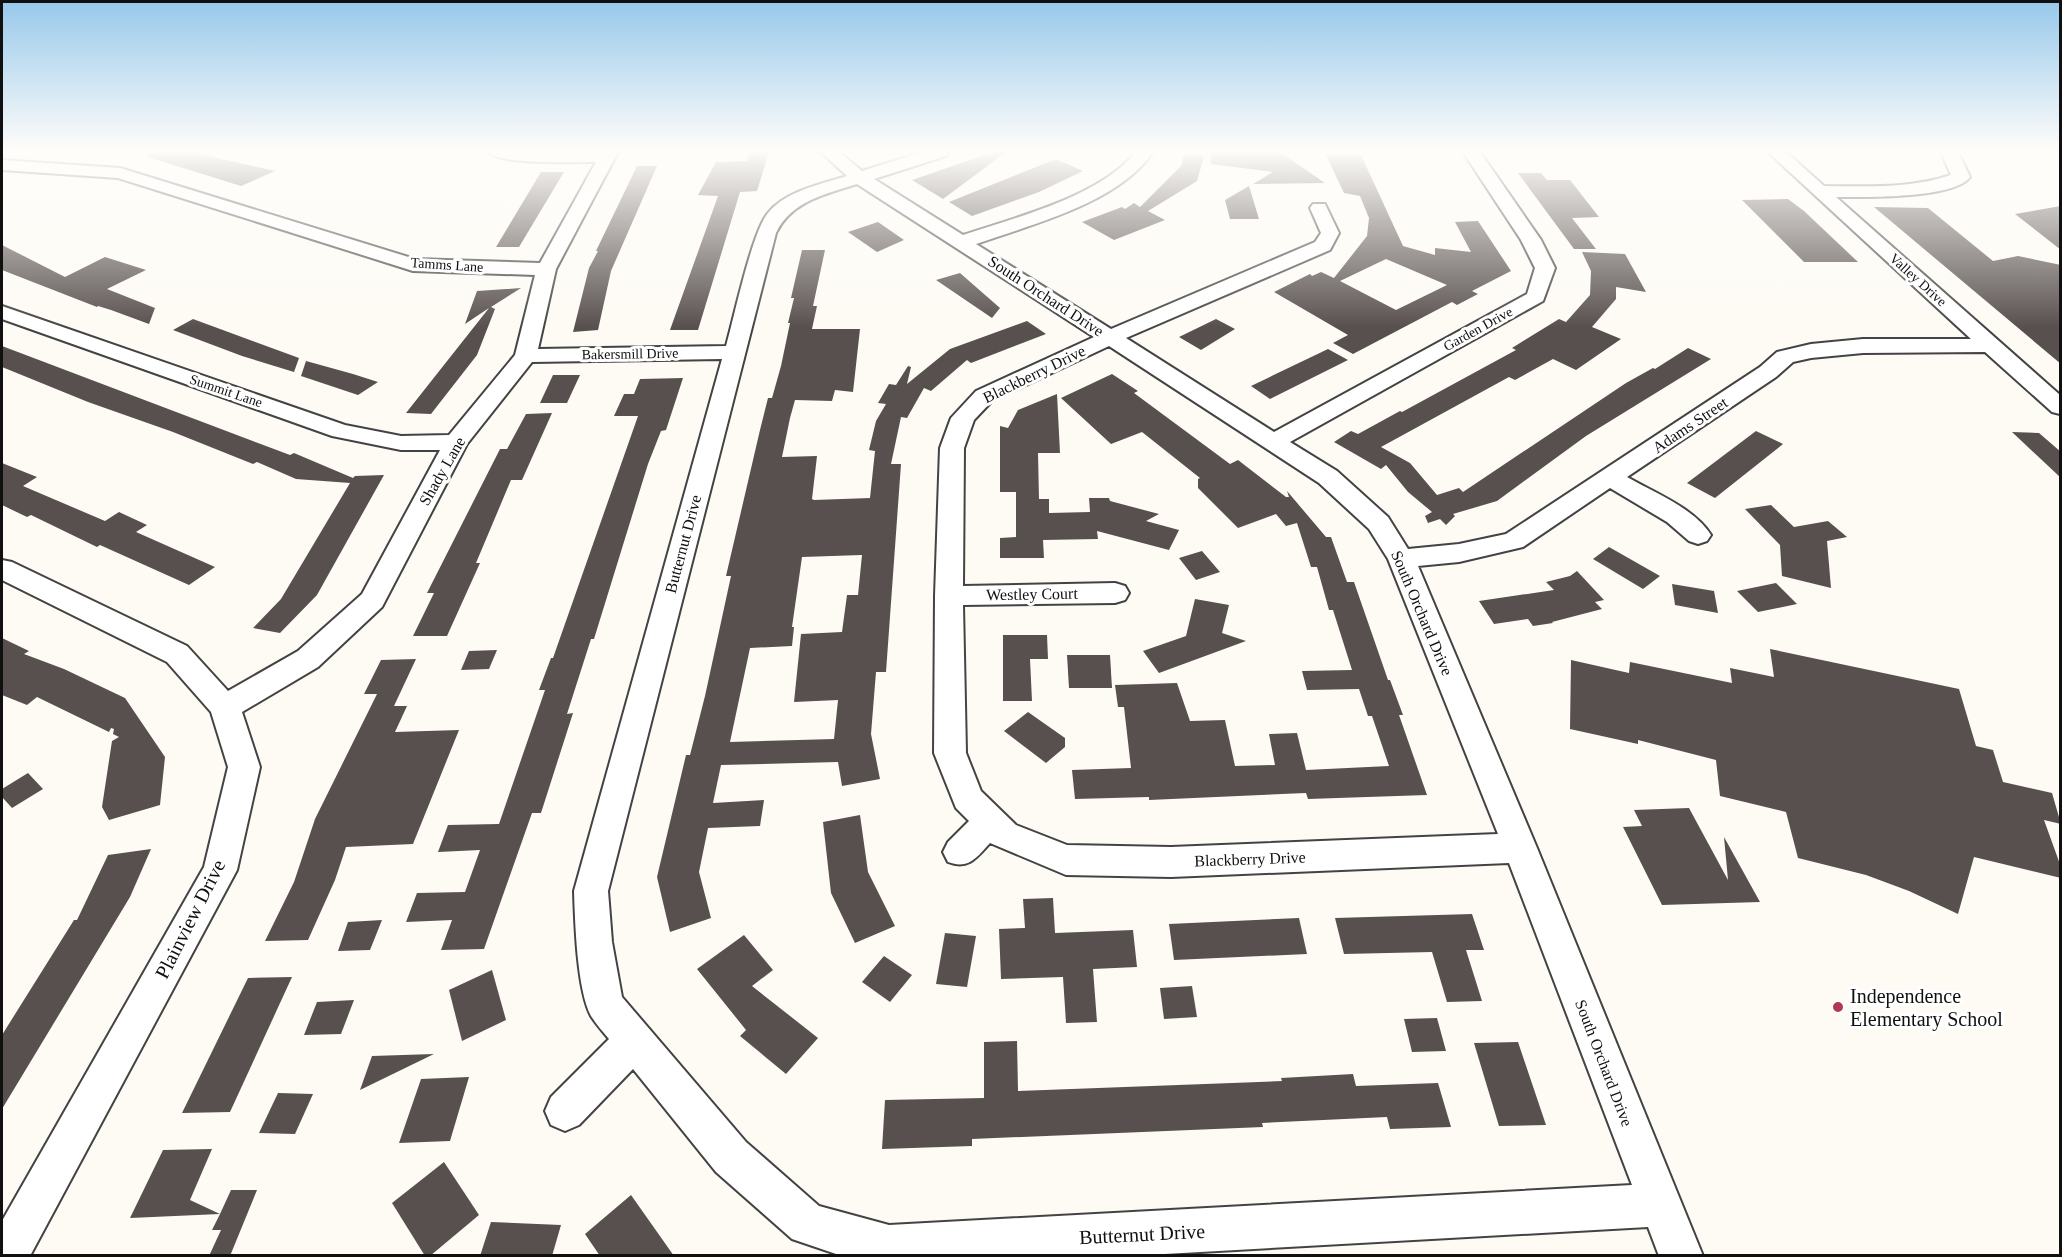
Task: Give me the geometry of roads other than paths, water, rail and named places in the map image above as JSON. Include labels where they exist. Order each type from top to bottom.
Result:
[{"type":"street","name":"Tamms Lane","points":[[238,211],[413,265],[546,269]]},
{"type":"street","name":"Shady Lane","points":[[225,707],[308,659],[372,600],[456,442],[526,356],[546,269],[577,211]]},
{"type":"street","name":"Butternut Drive","points":[[782,211],[775,216],[767,233],[591,891],[594,942],[605,1005],[731,1157],[807,1224],[889,1247],[1660,1205]]},
{"type":"street","name":"South Orchard Drive","points":[[913,211],[1328,477],[1379,523],[1401,559],[1520,848],[1681,1256]]},
{"type":"street","points":[[963,242],[1047,211]]},
{"type":"street","name":"Blackberry Drive","points":[[1319,211],[1330,233],[1323,246],[1109,338],[984,396],[963,418],[952,448],[949,596],[950,753],[968,799],[1004,835],[1066,860],[1171,862],[1520,848]]},
{"type":"street","name":"Garden Drive","points":[[1273,442],[1536,297],[1545,268],[1531,240],[1511,211]]},
{"type":"street","name":"Valley Drive","points":[[1842,211],[2061,407]]},
{"type":"street","name":"Summit Lane","points":[[2,312],[340,431],[401,442],[456,442]]},
{"type":"street","name":"Adams Street","points":[[1401,559],[1459,553],[1514,541],[1768,372],[1785,357],[1811,351],[1863,346],[1992,345]]},
{"type":"street","name":"Bakersmill Drive","points":[[526,356],[734,352]]},
{"type":"street","points":[[1611,478],[1676,516],[1698,535]]},
{"type":"street","name":"Plainview Drive","points":[[2,569],[177,654],[225,707],[244,767],[220,870],[10,1237]]},
{"type":"street","name":"Westley Court","points":[[949,596],[1115,593]]},
{"type":"street","points":[[960,852],[990,821]]},
{"type":"street","points":[[565,1111],[634,1040]]},
{"type":"place","name":"Independence Elementary School","points":[[1838,1007]]}]
